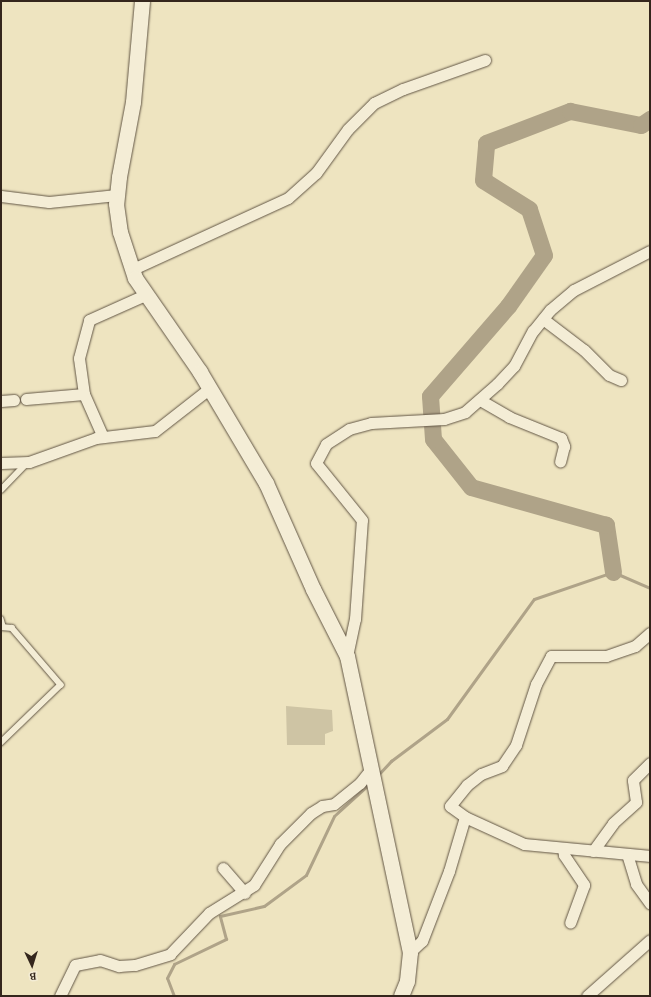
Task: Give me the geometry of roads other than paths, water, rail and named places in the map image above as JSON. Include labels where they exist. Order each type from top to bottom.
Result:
[{"type":"street","points":[[142,1],[133,102],[117,195],[120,232],[132,269],[210,388],[266,483],[313,589],[347,656],[410,952],[407,981],[401,996]]},
{"type":"street","points":[[132,269],[288,198],[316,174],[348,129],[374,103],[403,89],[485,60]]},
{"type":"street","points":[[1,196],[49,202],[117,195]]},
{"type":"street","points":[[347,656],[355,619],[362,520],[316,462],[326,444],[349,430],[371,423],[444,419],[464,412],[480,400],[514,366],[543,319],[574,290],[650,251]]},
{"type":"street","points":[[102,438],[84,394],[79,358],[90,320],[147,294]]},
{"type":"street","points":[[543,319],[584,350],[608,375],[621,380]]},
{"type":"street","points":[[1,463],[28,462],[54,451],[102,438],[155,431],[210,388]]},
{"type":"street","points":[[26,399],[84,394]]},
{"type":"street","points":[[1,401],[14,400]]},
{"type":"street","points":[[480,400],[510,417],[561,438],[564,446],[560,462]]},
{"type":"street","points":[[650,633],[635,646],[614,654],[551,656],[536,684],[516,745],[502,766],[481,774],[467,785],[450,806],[465,817],[524,844],[650,856]]},
{"type":"street","points":[[593,851],[612,824],[636,802],[633,780],[650,763]]},
{"type":"street","points":[[60,996],[75,965],[100,960],[118,966],[135,965],[170,954],[209,913],[254,885],[280,844],[316,809],[334,804],[373,776]]},
{"type":"street","points":[[410,952],[422,941],[449,871],[465,817]]},
{"type":"street","points":[[563,848],[565,857],[584,886],[570,923]]},
{"type":"street","points":[[627,854],[636,884],[650,903]]},
{"type":"street","points":[[223,868],[245,892]]},
{"type":"street","points":[[587,996],[650,940]]},
{"type":"lane","points":[[1,490],[28,462]]},
{"type":"lane","points":[[1,619],[2,626],[12,628],[61,685],[1,743]]},
{"type":"waterway","points":[[613,572],[606,525],[471,487],[433,439],[430,396],[508,306],[544,255],[529,209],[483,180],[486,143],[570,111],[641,125],[650,119]]},
{"type":"waterway","points":[[377,776],[391,761],[447,719],[534,599],[613,572],[650,588]]},
{"type":"waterway","points":[[174,996],[167,978],[174,964],[226,939],[220,916],[264,906],[306,875],[334,816],[369,784]]}]
